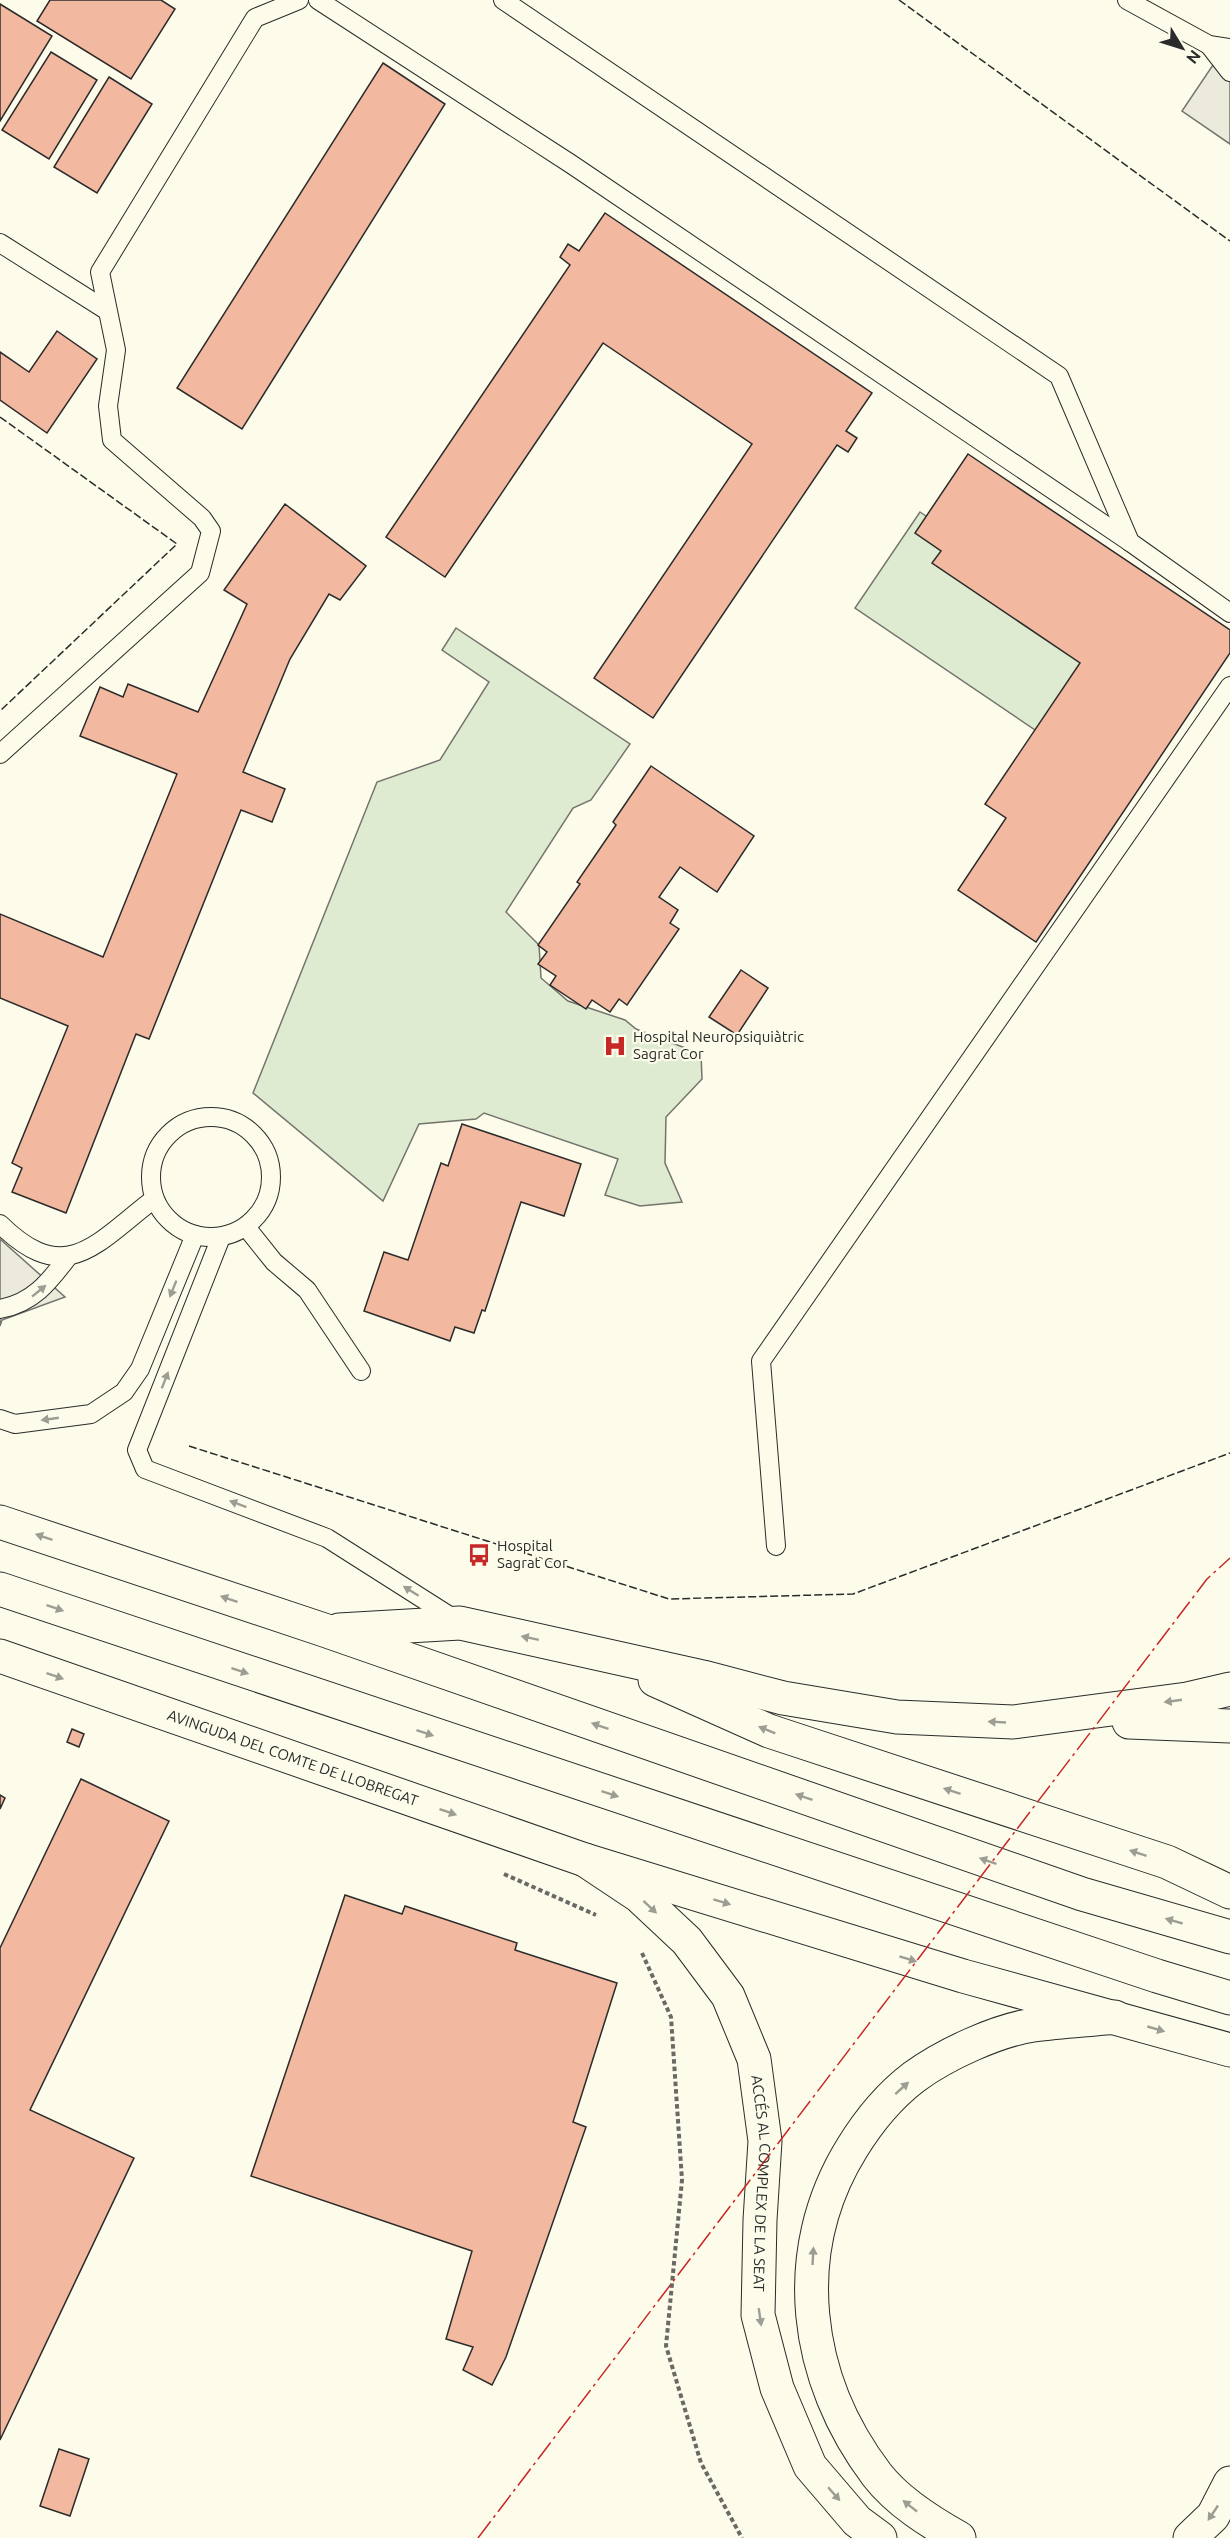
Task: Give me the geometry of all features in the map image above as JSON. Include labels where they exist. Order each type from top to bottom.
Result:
[{"type":"main road","points":[[0,1522],[324,1630],[1082,1894],[1230,1937]]},
{"type":"main road","points":[[0,1589],[1146,1973],[1230,1998]]},
{"type":"main road","points":[[324,1630],[460,1623],[587,1650],[783,1698],[897,1717],[1012,1722],[1187,1699],[1230,1689]]},
{"type":"main road","points":[[587,1650],[769,1731],[1167,1862],[1230,1892]]},
{"type":"main road","name":"AVINGUDA DEL COMTE DE LLOBREGAT","points":[[0,1656],[585,1860]]},
{"type":"main road","points":[[1055,1717],[1230,1726]]},
{"type":"main road","points":[[585,1860],[963,1976],[1230,2050]]},
{"type":"main road","name":"ACCÉS AL COMPLEX DE LA SEAT","points":[[585,1860],[639,1896],[687,1941],[729,1996],[754,2059],[765,2141],[760,2220],[758,2315],[777,2388],[810,2466],[858,2521],[880,2538]]},
{"type":"main road","points":[[959,2538],[936,2526],[906,2503],[878,2476],[838,2411],[819,2352],[811,2295],[813,2242],[823,2206],[836,2174],[861,2133],[886,2102],[914,2077],[962,2048],[1031,2025],[1115,2017]]},
{"type":"main road","points":[[1190,2538],[1213,2516],[1230,2483]]},
{"type":"lane","points":[[0,753],[200,573],[211,531],[202,518],[112,440],[108,406],[116,350],[100,272],[255,18],[263,0]]},
{"type":"lane","points":[[255,18],[299,0]]},
{"type":"lane","points":[[318,0],[571,164],[1130,542],[1230,613]]},
{"type":"lane","points":[[503,0],[1059,376],[1130,542]]},
{"type":"lane","points":[[1127,0],[1209,45],[1230,48]]},
{"type":"lane","points":[[1209,45],[1230,72]]},
{"type":"lane","points":[[0,243],[106,310]]},
{"type":"lane","points":[[776,1546],[761,1361],[1230,686]]},
{"type":"lane","points":[[201,1116],[229,1118],[252,1131],[268,1154],[272,1180],[264,1206],[246,1227],[221,1237],[195,1235],[170,1222],[154,1199],[150,1172],[159,1147],[177,1127],[201,1116]]},
{"type":"lane","points":[[0,1224],[16,1240],[47,1257],[68,1257],[89,1249],[154,1199]]},
{"type":"lane","points":[[246,1227],[274,1262],[307,1290],[361,1371]]},
{"type":"lane","points":[[0,1419],[15,1424],[91,1413],[124,1392],[140,1369],[195,1235]]},
{"type":"lane","points":[[221,1237],[137,1450],[145,1469],[327,1538],[460,1623]]},
{"type":"lane","points":[[0,1309],[16,1306],[43,1290],[68,1257]]},
{"type":"path","points":[[643,1955],[671,2017],[682,2180],[666,2346],[701,2463],[742,2538]]},
{"type":"green space","points":[[920,512],[1109,640],[1044,736],[855,608]]},
{"type":"green space","points":[[456,628],[630,744],[591,800],[573,808],[506,912],[539,945],[541,978],[568,1001],[625,1020],[636,1029],[701,1054],[702,1079],[666,1117],[665,1163],[682,1202],[640,1206],[605,1195],[618,1159],[484,1113],[476,1119],[419,1124],[383,1201],[253,1093],[377,782],[440,760],[489,682],[442,650]]},
{"type":"shaded area","points":[[1230,49],[1230,144],[1182,111],[1219,56]]},
{"type":"shaded area","points":[[0,1239],[65,1297],[2,1320],[0,1326]]},
{"type":"building","points":[[50,0],[161,0],[175,9],[131,79],[37,21]]},
{"type":"building","points":[[0,4],[52,36],[0,121]]},
{"type":"building","points":[[51,52],[97,80],[49,159],[2,130]]},
{"type":"building","points":[[383,63],[445,104],[242,429],[177,388]]},
{"type":"building","points":[[109,77],[152,104],[97,193],[54,167]]},
{"type":"building","points":[[605,213],[872,393],[846,431],[857,438],[848,452],[837,445],[653,718],[594,678],[752,444],[603,343],[445,577],[386,537],[570,265],[560,257],[568,244],[579,251]]},
{"type":"building","points":[[57,331],[97,359],[47,433],[0,400],[0,352],[29,372]]},
{"type":"building","points":[[968,454],[1230,630],[1230,653],[1036,942],[958,890],[1006,818],[985,804],[1080,663],[932,563],[941,551],[915,533]]},
{"type":"building","points":[[285,504],[366,566],[340,600],[329,594],[290,659],[243,772],[285,789],[272,822],[241,810],[149,1039],[136,1034],[66,1213],[12,1192],[22,1168],[12,1163],[68,1026],[0,998],[0,914],[103,957],[177,774],[80,736],[100,687],[123,697],[128,684],[198,712],[247,604],[224,590]]},
{"type":"building","points":[[651,766],[754,836],[717,892],[680,867],[659,897],[678,910],[670,923],[679,929],[627,1005],[619,999],[610,1012],[592,1000],[586,1009],[550,985],[556,976],[538,964],[547,952],[538,945],[580,884],[577,882],[616,825],[613,822]]},
{"type":"building","points":[[741,970],[768,988],[737,1035],[709,1017]]},
{"type":"building","points":[[462,1124],[581,1164],[564,1216],[521,1202],[485,1311],[482,1310],[474,1333],[455,1327],[450,1341],[364,1311],[384,1252],[408,1260],[441,1163],[448,1166]]},
{"type":"building","points":[[72,1729],[84,1734],[79,1747],[67,1742]]},
{"type":"building","points":[[81,1779],[169,1821],[30,2110],[134,2158],[0,2440],[0,1948]]},
{"type":"building","points":[[0,1795],[5,1798],[0,1809]]},
{"type":"building","points":[[345,1895],[402,1914],[405,1906],[517,1943],[515,1950],[617,1983],[573,2122],[586,2127],[506,2357],[492,2385],[463,2370],[473,2347],[446,2339],[472,2251],[251,2176]]},
{"type":"building","points":[[59,2449],[89,2459],[70,2516],[40,2506]]},
{"type":"fence","points":[[899,0],[1230,241]]},
{"type":"fence","points":[[0,417],[177,544],[0,711]]},
{"type":"fence","points":[[189,1446],[669,1599],[853,1594],[1230,1453]]},
{"type":"power","points":[[478,2538],[1207,1579],[1230,1558]]},
{"type":"place","name":"Hospital Neuropsiquiàtric Sagrat Cor","points":[[615,1046]]},
{"type":"place","name":"Hospital Sagrat Cor","points":[[479,1555]]}]
